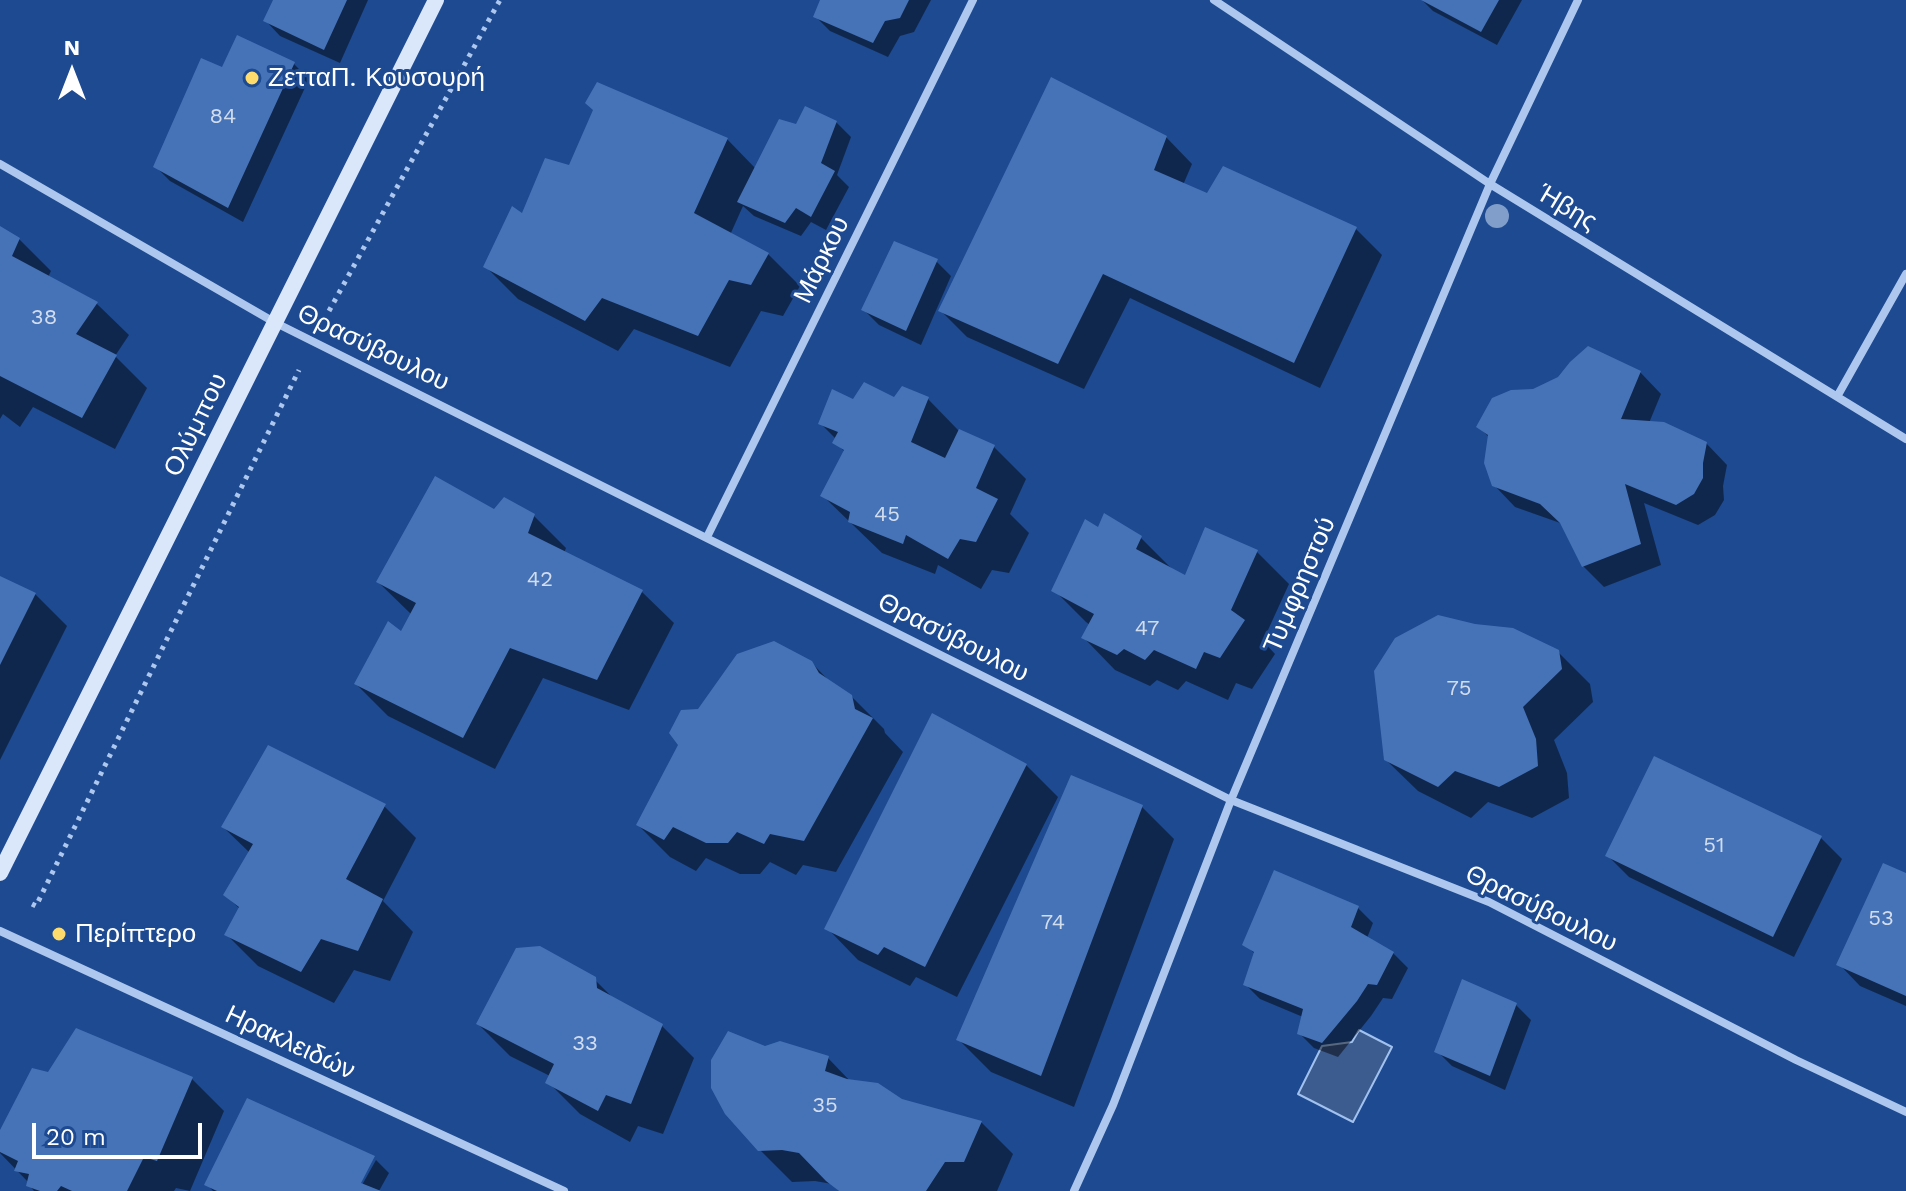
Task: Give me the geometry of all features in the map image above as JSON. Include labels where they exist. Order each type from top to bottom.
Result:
[{"type":"street","name":"Ολύμπου","points":[[0,873],[436,0]]},
{"type":"street","name":"Μάρκου","points":[[707,537],[973,0]]},
{"type":"street","name":"Ήβης","points":[[1214,0],[1490,184],[1906,439]]},
{"type":"street","name":"Τυμφρηστού","points":[[1074,1191],[1113,1105],[1231,800],[1490,184],[1578,0]]},
{"type":"street","name":"Θρασύβουλου","points":[[0,164],[274,322],[1231,800],[1489,902],[1796,1060],[1906,1112]]},
{"type":"street","points":[[1838,395],[1906,274]]},
{"type":"street","name":"Ηρακλειδών","points":[[0,931],[564,1191]]},
{"type":"path","points":[[24,901],[36,906],[313,341],[500,0]]},
{"type":"water","points":[[1359,1030],[1392,1047],[1353,1122],[1298,1094],[1322,1046],[1352,1042]]},
{"type":"building","points":[[273,0],[347,0],[324,50],[263,21]]},
{"type":"building","points":[[820,0],[909,0],[900,18],[885,21],[873,43],[813,17]]},
{"type":"building","points":[[1421,0],[1499,0],[1481,32]]},
{"type":"building","points":[[237,35],[295,62],[228,208],[153,167],[201,58],[222,67]]},
{"type":"building","points":[[1051,77],[1167,136],[1154,170],[1207,193],[1223,166],[1357,227],[1294,363],[1103,274],[1058,364],[938,311]]},
{"type":"building","points":[[597,82],[728,138],[694,213],[769,253],[751,285],[729,280],[698,336],[602,298],[585,321],[483,267],[512,206],[522,213],[545,158],[569,165],[593,110],[585,103]]},
{"type":"building","points":[[805,106],[837,121],[821,163],[835,171],[811,217],[796,208],[785,223],[737,202],[779,119],[796,124]]},
{"type":"building","points":[[0,226],[20,238],[12,256],[98,302],[76,334],[117,355],[82,418],[0,376]]},
{"type":"building","points":[[894,241],[938,259],[906,331],[861,310]]},
{"type":"building","points":[[1588,346],[1641,371],[1621,419],[1664,422],[1707,442],[1703,478],[1694,494],[1676,505],[1625,484],[1641,544],[1582,567],[1560,523],[1540,504],[1492,486],[1484,463],[1488,435],[1476,427],[1492,398],[1511,390],[1533,389],[1558,377]]},
{"type":"building","points":[[864,382],[894,397],[902,386],[929,397],[911,442],[945,458],[959,429],[995,445],[976,488],[998,499],[976,542],[960,539],[948,559],[906,535],[903,544],[848,522],[850,512],[820,496],[844,450],[832,443],[838,432],[818,424],[832,389],[853,399]]},
{"type":"building","points":[[435,476],[494,509],[504,497],[535,514],[528,533],[643,590],[597,680],[510,648],[463,738],[354,684],[388,621],[401,631],[416,603],[376,582]]},
{"type":"building","points":[[1104,513],[1142,536],[1136,549],[1185,575],[1205,527],[1258,550],[1231,610],[1245,620],[1220,658],[1204,652],[1196,669],[1154,650],[1145,660],[1124,649],[1117,655],[1081,638],[1094,614],[1051,591],[1085,519],[1098,527]]},
{"type":"building","points":[[0,576],[36,593],[0,665]]},
{"type":"building","points":[[1438,615],[1475,624],[1513,628],[1559,650],[1562,669],[1523,707],[1536,739],[1538,766],[1499,787],[1455,771],[1438,787],[1384,760],[1374,671],[1395,638]]},
{"type":"building","points":[[774,641],[812,661],[819,673],[852,695],[855,709],[873,718],[804,841],[770,834],[764,844],[737,832],[728,843],[706,843],[673,827],[664,840],[636,825],[678,745],[669,733],[681,710],[698,709],[737,654]]},
{"type":"building","points":[[932,713],[1027,764],[925,967],[884,947],[878,955],[824,929]]},
{"type":"building","points":[[268,745],[386,804],[346,879],[383,899],[358,951],[321,939],[301,972],[224,935],[239,907],[223,895],[253,844],[221,827]]},
{"type":"building","points":[[1654,756],[1822,836],[1773,937],[1605,856]]},
{"type":"building","points":[[1071,775],[1143,805],[1041,1076],[956,1040]]},
{"type":"building","points":[[1883,863],[1906,873],[1906,996],[1836,965]]},
{"type":"building","points":[[1274,870],[1359,906],[1351,927],[1394,952],[1377,985],[1368,984],[1322,1043],[1297,1034],[1303,1009],[1243,985],[1254,952],[1242,945]]},
{"type":"building","points":[[540,946],[596,977],[597,988],[663,1024],[631,1104],[606,1095],[598,1111],[545,1083],[554,1064],[476,1024],[516,948]]},
{"type":"building","points":[[1462,979],[1517,1003],[1490,1076],[1434,1052]]},
{"type":"building","points":[[76,1028],[193,1077],[157,1161],[144,1157],[127,1191],[72,1191],[61,1186],[57,1191],[40,1191],[26,1186],[29,1174],[14,1171],[18,1161],[0,1152],[0,1130],[32,1068],[48,1072]]},
{"type":"building","points":[[728,1031],[765,1046],[780,1041],[829,1056],[825,1071],[847,1079],[878,1083],[902,1099],[982,1121],[964,1162],[945,1162],[926,1191],[839,1191],[799,1153],[758,1151],[725,1114],[711,1088],[711,1060]]},
{"type":"building","points":[[247,1098],[375,1156],[361,1183],[381,1191],[217,1191],[204,1185]]},
{"type":"place","name":"ΖετταΠ. Κουσουρή","points":[[252,78]]},
{"type":"place","name":"Περίπτερο","points":[[59,934]]}]
